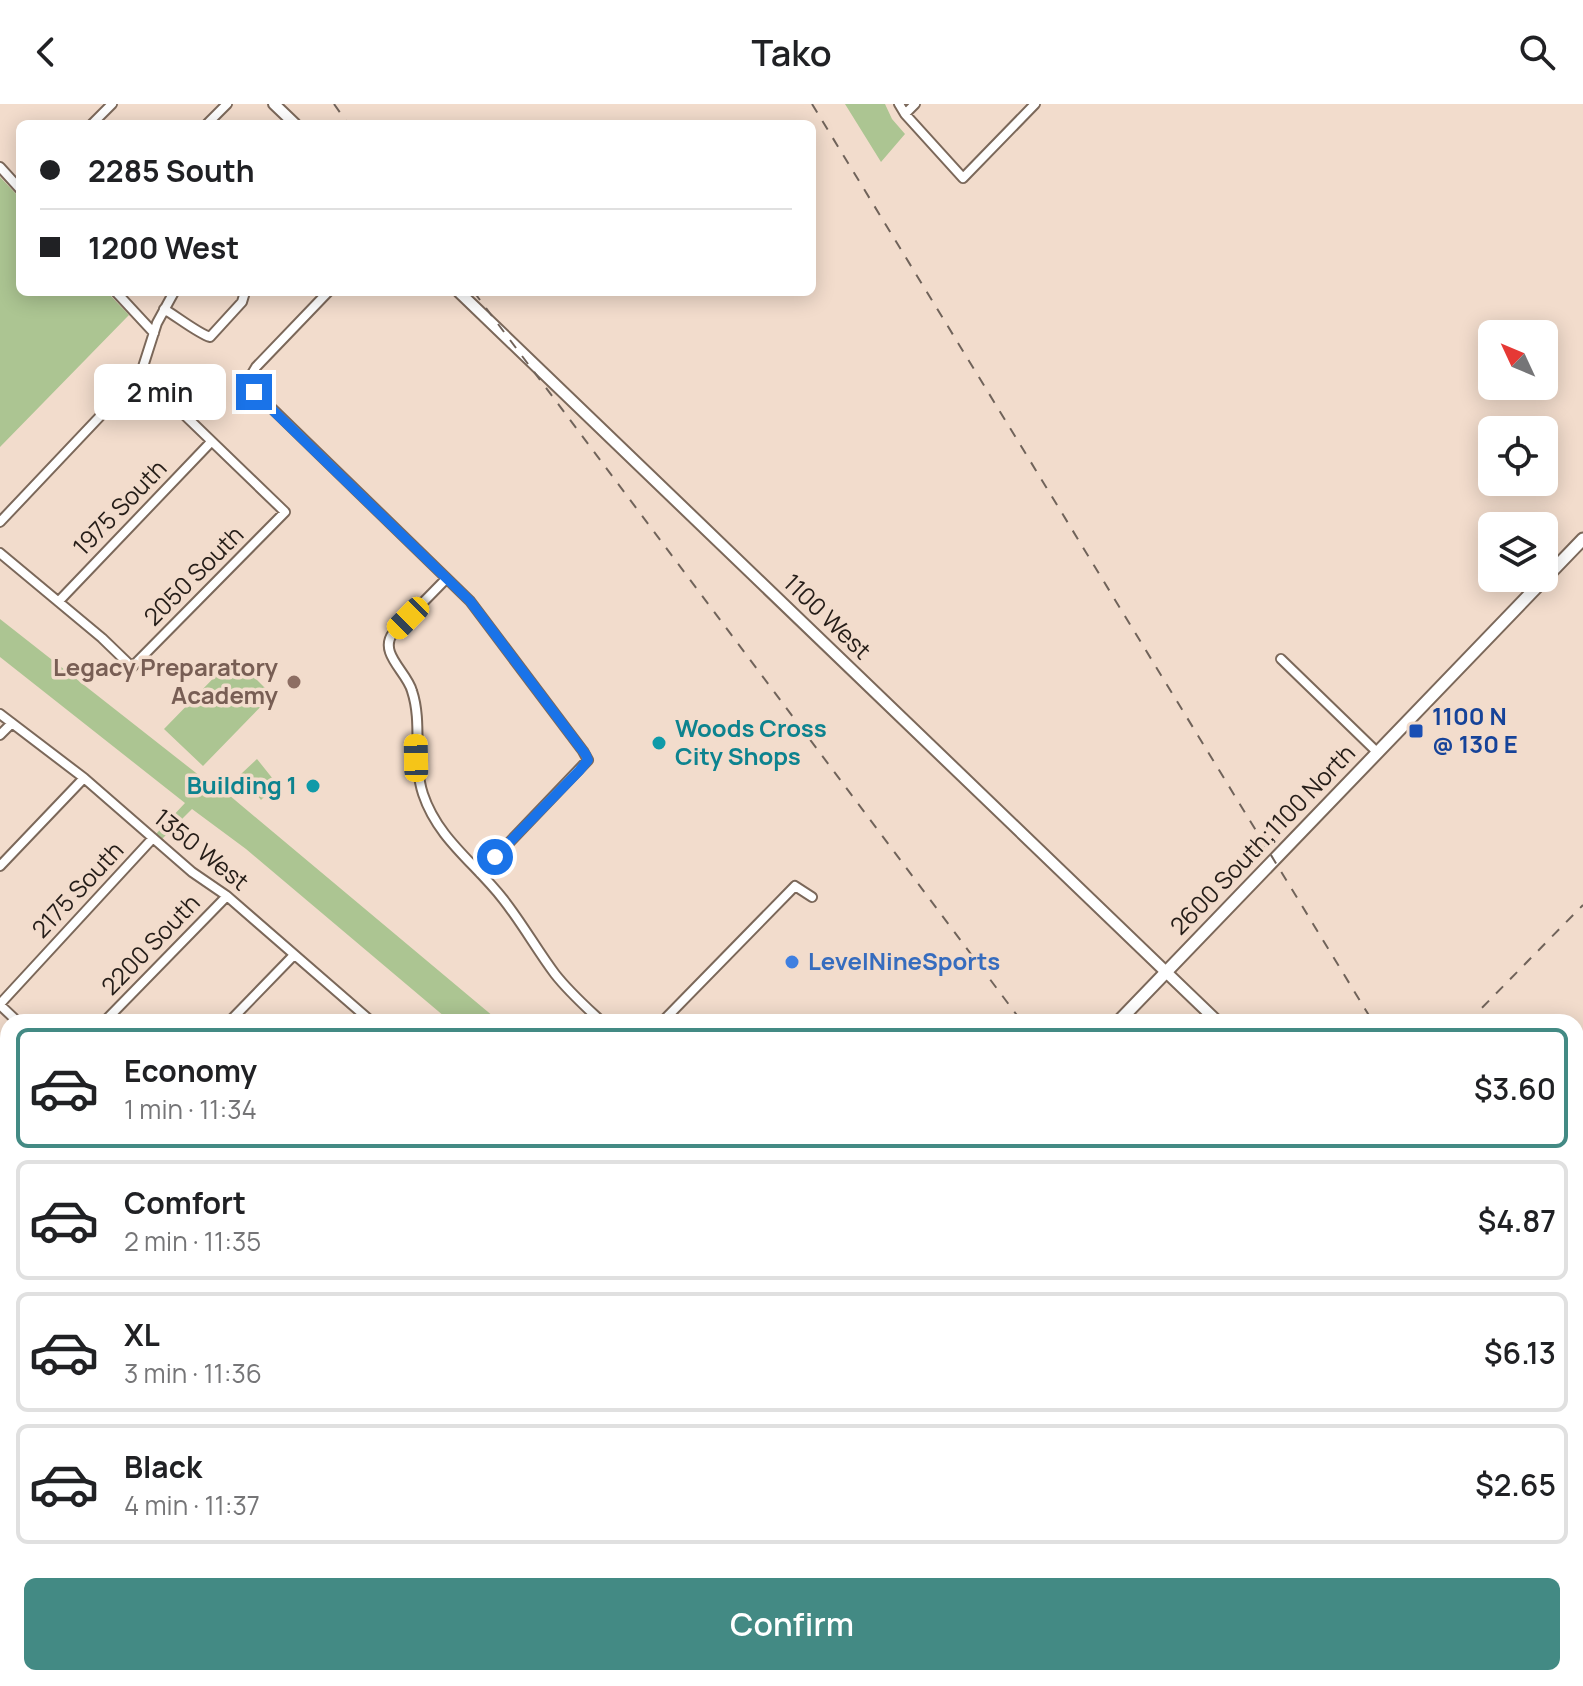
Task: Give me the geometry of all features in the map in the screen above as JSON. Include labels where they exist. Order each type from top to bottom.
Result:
[{"type":"main road","name":"2600 South;1100 North","points":[[1126,1014],[1583,539]]},
{"type":"street","points":[[96,120],[112,104]]},
{"type":"street","points":[[211,120],[227,104]]},
{"type":"street","points":[[274,104],[291,120]]},
{"type":"street","points":[[899,104],[963,178],[1035,104]]},
{"type":"street","points":[[905,114],[915,104]]},
{"type":"street","points":[[0,167],[16,185]]},
{"type":"street","points":[[120,296],[154,333]]},
{"type":"street","points":[[0,522],[141,373],[154,333],[172,296]]},
{"type":"street","points":[[164,309],[205,336],[215,333],[244,296]]},
{"type":"street","points":[[324,296],[256,367],[250,380],[257,396],[477,610],[588,760],[480,873]]},
{"type":"street","name":"1100 West","points":[[463,296],[1210,1014]]},
{"type":"street","points":[[141,373],[210,443]]},
{"type":"street","name":"2050 South","points":[[59,601],[132,667],[285,512],[210,443]]},
{"type":"street","name":"1975 South","points":[[59,601],[210,443]]},
{"type":"street","points":[[0,553],[59,601]]},
{"type":"street","points":[[446,579],[393,633],[387,647],[412,690],[418,774],[428,808],[449,841],[507,904],[568,990],[594,1014]]},
{"type":"street","points":[[1281,659],[1378,753]]},
{"type":"street","name":"1350 West","points":[[0,714],[84,778],[192,872],[227,896],[361,1014]]},
{"type":"street","points":[[0,735],[12,723]]},
{"type":"street","points":[[0,866],[84,778]]},
{"type":"street","name":"2175 South","points":[[0,1004],[153,838]]},
{"type":"street","points":[[670,1014],[795,886],[812,897]]},
{"type":"street","name":"2200 South","points":[[112,1014],[227,896]]},
{"type":"street","points":[[237,1014],[294,955]]},
{"type":"green space","points":[[845,104],[885,104],[892,119],[905,134],[881,162]]},
{"type":"green space","points":[[0,177],[16,194],[16,296],[111,296],[129,315],[0,447]]},
{"type":"green space","points":[[0,619],[219,791],[223,790],[490,1014],[442,1014],[246,849],[192,809],[162,839],[156,834],[185,803],[0,657]]},
{"type":"green space","points":[[234,657],[272,695],[203,766],[164,729]]},
{"type":"green space","points":[[257,759],[277,784],[261,800],[241,774]]},
{"type":"railway","points":[[334,104],[345,120]]},
{"type":"railway","points":[[812,104],[1368,1014]]},
{"type":"railway","points":[[477,296],[1016,1014]]},
{"type":"railway","points":[[1476,1014],[1583,905]]},
{"type":"place","name":"Legacy Preparatory Academy","points":[[294,682]]},
{"type":"place","name":"1100 N @ 130 E","points":[[1416,731]]},
{"type":"place","name":"Woods Cross City Shops","points":[[659,743]]},
{"type":"place","name":"Building 1","points":[[313,786]]},
{"type":"place","name":"LevelNineSports","points":[[792,962]]},
{"type":"route","points":[[254,392],[470,601],[586,755],[588,760],[579,771],[495,857]]}]
